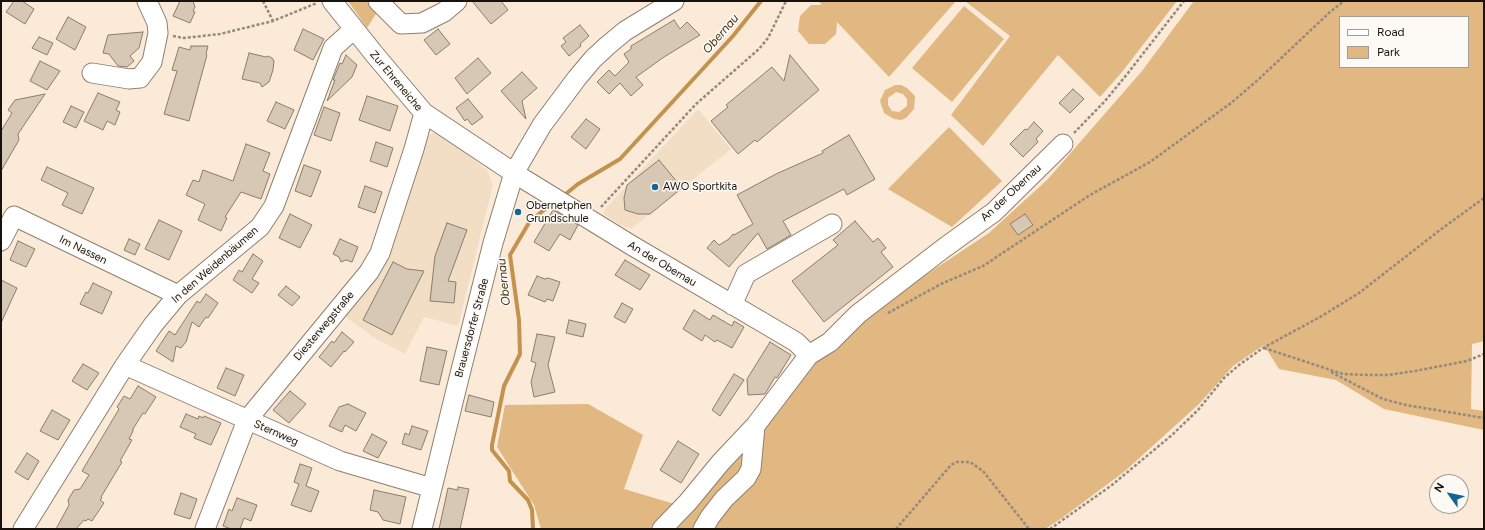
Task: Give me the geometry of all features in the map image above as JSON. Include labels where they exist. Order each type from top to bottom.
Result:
[{"type":"street","points":[[92,73],[129,79],[140,78],[152,62],[158,33],[157,22],[146,1]]},
{"type":"street","name":"Zur Ehreneiche","points":[[332,1],[354,30],[424,113],[514,173]]},
{"type":"street","points":[[378,1],[402,24],[422,24],[444,12],[457,1]]},
{"type":"street","name":"Brauersdorfer Straße","points":[[422,529],[493,243],[514,173],[542,125],[592,59],[625,31],[674,1]]},
{"type":"street","name":"In den Weidenbäumen","points":[[23,529],[126,365],[153,325],[178,295],[260,227],[274,206],[334,48],[354,30]]},
{"type":"street","name":"Diesterwegstraße","points":[[205,529],[247,420],[369,272],[380,253],[414,149],[424,113]]},
{"type":"street","name":"An der Obernau","points":[[662,529],[688,502],[721,462],[755,426],[809,355],[830,342],[858,314],[994,212],[1063,144]]},
{"type":"street","name":"An der Obernau","points":[[514,173],[732,306],[796,342],[809,355]]},
{"type":"street","name":"Im Nassen","points":[[1,241],[14,216],[178,295]]},
{"type":"street","points":[[732,306],[746,274],[832,224]]},
{"type":"street","name":"Sternweg","points":[[126,365],[340,461],[432,488]]},
{"type":"street","points":[[703,529],[724,499],[746,478],[751,469],[755,426]]},
{"type":"path","points":[[263,1],[272,21]]},
{"type":"path","points":[[158,33],[184,38],[220,34],[272,21],[321,1]]},
{"type":"path","points":[[591,221],[600,208],[696,104],[759,48],[768,38],[786,1]]},
{"type":"path","points":[[1063,144],[1105,102],[1184,1]]},
{"type":"path","points":[[885,314],[941,284],[983,266],[1078,202],[1150,162],[1237,98],[1330,12],[1344,1]]},
{"type":"path","points":[[1050,529],[1112,485],[1172,435],[1198,410],[1224,378],[1239,365],[1263,348],[1320,317],[1359,293],[1399,261],[1484,198]]},
{"type":"path","points":[[1263,348],[1343,374],[1388,375],[1467,361],[1484,354]]},
{"type":"path","points":[[1327,369],[1383,399],[1406,405],[1484,418]]},
{"type":"path","points":[[896,529],[951,465],[957,462],[970,462],[983,471],[1029,529]]},
{"type":"shaded area","name":"AWO Sportkita","points":[[698,109],[731,149],[632,228],[624,227],[603,214],[605,209]]},
{"type":"shaded area","points":[[439,130],[487,170],[493,185],[458,326],[424,317],[405,354],[373,337],[343,315],[384,265],[428,136]]},
{"type":"green space","points":[[348,1],[384,1],[367,28]]},
{"type":"green space","points":[[818,1],[956,1],[889,77],[837,22],[836,34],[825,44],[809,44],[798,31],[800,16],[811,5],[822,5]]},
{"type":"green space","points":[[965,1],[1177,1],[1122,72],[1100,97],[1058,55],[983,146],[951,115],[1010,36]]},
{"type":"green space","points":[[1194,1],[1484,1],[1484,341],[1472,344],[1471,409],[1484,411],[1484,430],[1384,409],[1336,380],[1279,369],[1264,345],[1233,366],[1199,404],[1125,471],[1045,529],[541,529],[534,505],[497,447],[505,405],[588,404],[643,435],[624,489],[678,505],[809,361],[912,284],[989,233],[1048,179],[1142,71]]},
{"type":"green space","points":[[964,6],[1004,39],[952,102],[912,68]]},
{"type":"green space","points":[[895,85],[901,85],[907,88],[915,96],[914,109],[906,118],[901,120],[894,119],[884,113],[880,101],[885,90]],"holes":[[[896,92],[903,94],[907,99],[907,106],[899,112],[892,111],[888,105],[888,98]]]},
{"type":"green space","points":[[949,127],[1002,181],[952,227],[888,189]]},
{"type":"building","points":[[14,1],[22,1],[34,9],[25,24],[6,12]]},
{"type":"building","points":[[180,1],[193,1],[195,7],[193,11],[195,12],[190,23],[173,16]]},
{"type":"building","points":[[472,1],[501,1],[508,10],[491,24]]},
{"type":"building","points":[[68,17],[86,27],[75,50],[56,39]]},
{"type":"building","points":[[674,20],[680,29],[687,22],[700,35],[664,57],[636,77],[643,85],[631,96],[620,83],[609,94],[597,82],[609,70],[615,76],[629,62],[624,54],[631,49],[631,46]]},
{"type":"building","points":[[580,25],[589,36],[580,44],[581,46],[569,56],[561,46],[566,42],[563,38]]},
{"type":"building","points":[[303,29],[324,39],[313,60],[294,50]]},
{"type":"building","points":[[438,29],[450,44],[436,55],[424,40]]},
{"type":"building","points":[[143,32],[139,48],[130,56],[134,61],[127,67],[118,66],[109,54],[103,53],[108,35]]},
{"type":"building","points":[[39,37],[53,43],[47,55],[32,48]]},
{"type":"building","points":[[191,46],[208,46],[207,55],[189,121],[164,114],[177,71],[172,70],[179,47],[190,50]]},
{"type":"building","points":[[249,53],[266,57],[268,56],[274,61],[269,82],[262,87],[260,83],[242,79]]},
{"type":"building","points":[[346,55],[357,65],[352,77],[327,101],[340,63],[342,64]]},
{"type":"building","points":[[790,55],[819,90],[757,142],[755,140],[738,154],[711,121],[728,107],[726,105],[772,67],[784,81]]},
{"type":"building","points":[[478,58],[491,73],[467,94],[455,78]]},
{"type":"building","points":[[40,61],[60,71],[47,90],[30,81]]},
{"type":"building","points":[[522,72],[537,88],[522,101],[526,119],[501,91]]},
{"type":"building","points":[[1073,89],[1084,99],[1070,113],[1059,103]]},
{"type":"building","points":[[98,93],[120,102],[116,110],[120,112],[115,125],[107,121],[103,130],[84,121]]},
{"type":"building","points":[[45,94],[18,134],[19,140],[1,171],[1,131],[12,113],[8,110],[15,100]]},
{"type":"building","points":[[367,96],[398,106],[390,131],[359,120]]},
{"type":"building","points":[[468,99],[483,117],[472,125],[467,119],[465,121],[456,108]]},
{"type":"building","points":[[276,102],[294,110],[285,129],[267,121]]},
{"type":"building","points":[[71,106],[84,112],[76,128],[63,122]]},
{"type":"building","points":[[324,107],[340,113],[331,141],[314,135]]},
{"type":"building","points":[[586,119],[600,129],[586,149],[571,137]]},
{"type":"building","points":[[1034,122],[1043,131],[1036,139],[1038,142],[1023,157],[1010,144]]},
{"type":"building","points":[[849,135],[875,179],[847,195],[844,189],[783,221],[791,235],[767,249],[758,233],[729,267],[707,248],[714,240],[719,245],[729,239],[733,234],[734,235],[753,224],[737,195],[776,174],[823,153],[822,151]]},
{"type":"building","points":[[376,142],[393,148],[387,167],[370,161]]},
{"type":"building","points":[[246,144],[270,153],[263,171],[270,174],[261,199],[241,192],[225,217],[227,218],[221,231],[198,220],[205,204],[186,195],[193,180],[199,182],[203,170],[233,181]]},
{"type":"building","points":[[659,160],[682,188],[650,214],[638,214],[625,210],[624,198],[627,185]]},
{"type":"building","points":[[304,165],[321,171],[311,197],[295,191]]},
{"type":"building","points":[[47,167],[94,188],[82,214],[62,205],[68,193],[41,180]]},
{"type":"building","points":[[365,186],[382,192],[375,213],[358,207]]},
{"type":"building","points":[[553,210],[578,225],[570,240],[560,234],[549,251],[534,242]]},
{"type":"building","points":[[290,214],[312,225],[300,248],[279,238]]},
{"type":"building","points":[[1025,214],[1033,225],[1018,235],[1010,224]]},
{"type":"building","points":[[159,220],[182,231],[169,260],[145,249]]},
{"type":"building","points":[[855,221],[873,242],[878,238],[886,248],[881,252],[893,267],[824,322],[792,281],[838,245],[833,240]]},
{"type":"building","points":[[447,223],[467,230],[448,281],[456,282],[454,303],[430,301],[435,256]]},
{"type":"building","points":[[129,239],[140,244],[135,255],[124,250]]},
{"type":"building","points":[[340,239],[358,247],[352,262],[346,260],[341,262],[339,257],[333,254]]},
{"type":"building","points":[[18,241],[35,249],[26,267],[10,260]]},
{"type":"building","points":[[253,254],[263,261],[252,279],[259,283],[252,293],[233,280],[239,270],[242,272]]},
{"type":"building","points":[[625,260],[650,275],[640,290],[615,275]]},
{"type":"building","points":[[393,262],[407,269],[424,271],[392,335],[363,320]]},
{"type":"building","points":[[537,276],[560,282],[553,301],[547,299],[545,302],[528,295]]},
{"type":"building","points":[[1,280],[17,288],[1,323]]},
{"type":"building","points":[[93,283],[112,292],[102,314],[80,304],[86,292],[88,293]]},
{"type":"building","points":[[286,286],[300,297],[292,306],[278,295]]},
{"type":"building","points":[[206,294],[218,303],[208,318],[206,317],[199,327],[192,322],[186,342],[181,348],[176,346],[173,362],[156,351],[169,331],[175,335],[197,301],[200,303]]},
{"type":"building","points":[[622,303],[633,309],[625,323],[614,317]]},
{"type":"building","points":[[694,310],[710,320],[713,315],[732,326],[734,321],[744,327],[732,348],[717,340],[715,342],[705,335],[702,341],[683,329]]},
{"type":"building","points":[[569,320],[586,324],[583,337],[566,333]]},
{"type":"building","points":[[342,332],[354,342],[345,352],[344,351],[331,367],[319,357],[332,341],[334,343]]},
{"type":"building","points":[[537,334],[555,337],[548,365],[555,392],[534,397],[531,382],[536,363],[531,361]]},
{"type":"building","points":[[770,342],[791,355],[765,394],[748,395],[747,379]]},
{"type":"building","points":[[427,347],[447,351],[439,385],[420,381]]},
{"type":"building","points":[[83,364],[99,373],[87,390],[72,381]]},
{"type":"building","points":[[226,368],[244,375],[235,396],[217,388]]},
{"type":"building","points":[[734,374],[744,380],[720,416],[712,410]]},
{"type":"building","points":[[138,386],[156,397],[145,414],[143,413],[133,429],[129,439],[132,440],[120,461],[122,462],[101,497],[102,498],[100,500],[104,503],[92,521],[88,519],[86,521],[84,520],[76,529],[56,529],[69,505],[68,500],[74,490],[80,489],[89,475],[82,471],[119,409],[117,407],[124,396],[130,399]]},
{"type":"building","points":[[290,391],[306,404],[289,423],[273,410]]},
{"type":"building","points":[[469,395],[494,402],[491,417],[465,411]]},
{"type":"building","points":[[348,404],[366,413],[356,431],[345,425],[342,432],[329,426],[339,407]]},
{"type":"building","points":[[52,410],[70,420],[58,440],[40,431]]},
{"type":"building","points":[[186,414],[198,419],[199,416],[203,418],[204,416],[221,423],[211,445],[194,438],[196,434],[180,427]]},
{"type":"building","points":[[412,426],[428,431],[421,450],[402,444],[405,433],[409,435]]},
{"type":"building","points":[[372,434],[387,442],[378,458],[363,451]]},
{"type":"building","points":[[678,441],[699,454],[681,483],[660,470]]},
{"type":"building","points":[[27,453],[39,461],[28,480],[15,472]]},
{"type":"building","points":[[300,464],[312,468],[306,486],[319,491],[311,512],[291,505],[299,484],[294,482]]},
{"type":"building","points":[[458,487],[469,489],[460,529],[439,529],[448,488],[458,490]]},
{"type":"building","points":[[374,490],[406,497],[400,524],[383,520],[378,512],[370,510]]},
{"type":"building","points":[[181,493],[197,499],[190,519],[174,514]]},
{"type":"building","points":[[237,498],[257,505],[251,521],[244,518],[240,529],[231,529],[223,526],[229,509],[232,511]]},
{"type":"waterway","name":"Obernau","points":[[562,197],[578,184],[620,159],[733,36],[761,1]]},
{"type":"waterway","name":"Obernau","points":[[533,529],[532,510],[528,500],[510,481],[509,471],[492,450],[492,445],[504,386],[520,354],[519,320],[510,255],[530,221],[553,203]]},
{"type":"place","name":"AWO Sportkita","points":[[655,187]]},
{"type":"place","name":"Obernetphen Grundschule","points":[[518,212]]}]
